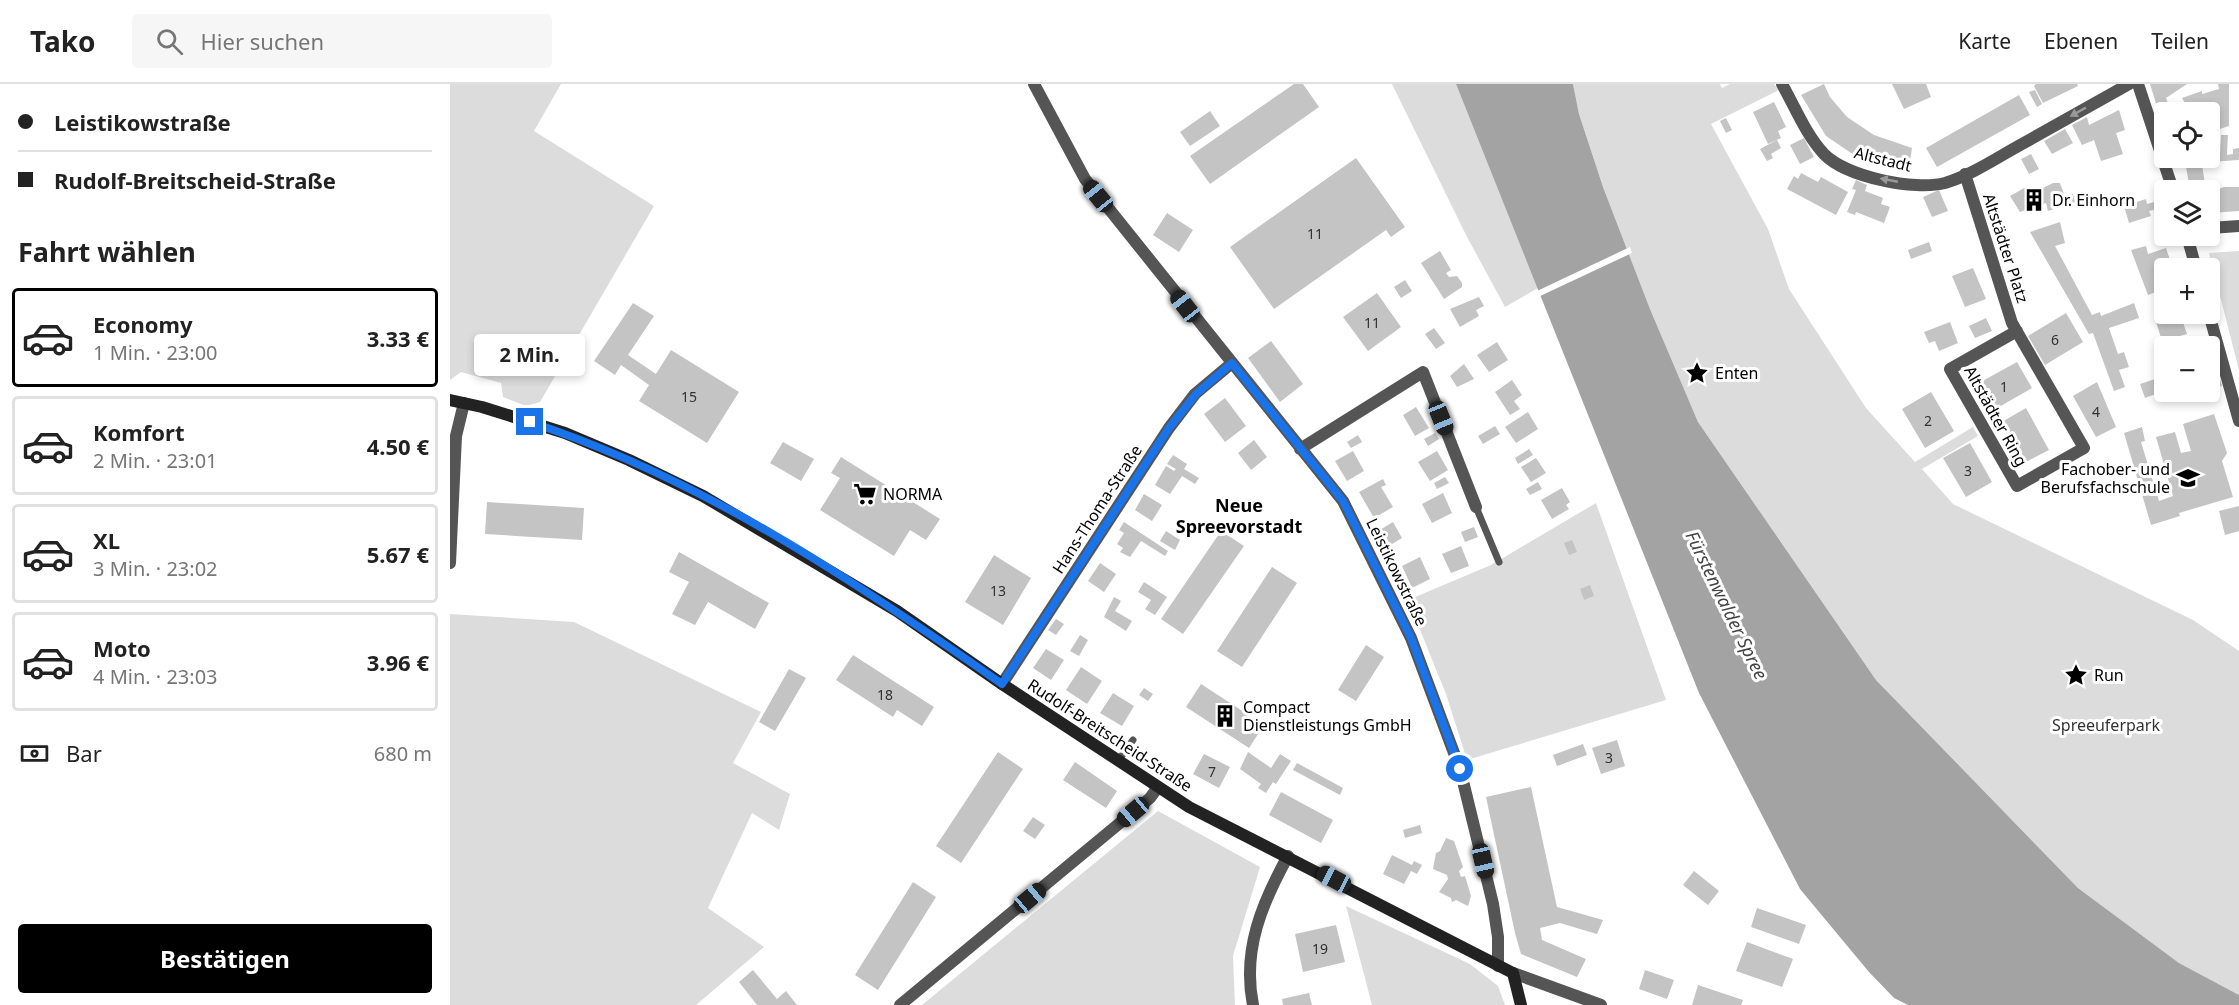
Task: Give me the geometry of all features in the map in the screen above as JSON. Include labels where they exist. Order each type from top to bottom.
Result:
[{"type":"main road","name":"Rudolf-Breitscheid-Straße","points":[[450,400],[565,433],[668,478],[786,544],[897,611],[1002,684],[1208,818],[1288,856],[1513,973]]},
{"type":"main road","points":[[1513,973],[1521,1005]]},
{"type":"street","name":"Leistikowstraße","points":[[1035,84],[1085,179],[1343,501],[1411,638],[1438,706],[1468,796],[1493,904],[1498,937],[1498,966]]},
{"type":"street","name":"Altstadt","points":[[1782,84],[1813,140],[1825,156],[1848,169],[1870,176],[1923,184],[1947,182],[1965,174]]},
{"type":"street","points":[[1965,174],[2130,84]]},
{"type":"street","points":[[2138,84],[2170,180]]},
{"type":"street","name":"Altstädter Platz","points":[[1965,174],[2017,331]]},
{"type":"street","points":[[2220,227],[2239,226]]},
{"type":"street","points":[[2212,324],[2239,421]]},
{"type":"street","name":"Altstädter Ring","points":[[2017,331],[2084,448],[2017,486],[1950,369],[2017,331]]},
{"type":"street","name":"Hans-Thoma-Straße","points":[[1002,684],[1169,428],[1196,394],[1232,363]]},
{"type":"street","points":[[1300,449],[1423,372],[1476,507]]},
{"type":"street","points":[[450,563],[456,436],[464,403]]},
{"type":"street","points":[[900,1005],[1150,798],[1158,787]]},
{"type":"street","points":[[1253,1005],[1249,969],[1257,921],[1288,856]]},
{"type":"street","name":"Rudolf-Breitscheid-Straße","points":[[1513,973],[1600,1005]]},
{"type":"lane","points":[[1476,507],[1499,562]]},
{"type":"lane","points":[[1118,760],[1132,740]]},
{"type":"green space","points":[[450,84],[561,84],[534,131],[654,206],[540,402],[526,406],[503,397],[501,383],[461,372],[450,380]]},
{"type":"green space","points":[[1392,84],[1456,84],[1538,288],[1505,307],[1466,235]]},
{"type":"green space","name":"Spreeuferpark","points":[[1573,84],[1720,84],[1722,88],[1730,84],[1774,84],[1779,90],[1711,124],[1768,229],[1789,289],[1866,408],[1915,462],[1973,427],[1978,436],[1922,469],[1953,504],[2193,620],[2239,651],[2239,995],[2179,963],[2078,888],[1876,680],[1698,422],[1650,309],[1603,187],[1579,114]]},
{"type":"green space","points":[[2239,251],[2239,370],[2220,296],[2220,258],[2210,258],[2209,253]]},
{"type":"green space","points":[[1596,503],[1666,700],[1467,760],[1446,694],[1408,600],[1491,565]]},
{"type":"green space","points":[[450,614],[574,622],[761,712],[733,763],[790,794],[779,830],[752,813],[708,908],[764,947],[696,1005],[450,1005]]},
{"type":"green space","points":[[1158,811],[1260,867],[1233,956],[1235,1005],[922,1005]]},
{"type":"green space","points":[[1346,906],[1470,964],[1498,986],[1505,1005],[1372,1005]]},
{"type":"water","name":"Fürstenwalder Spree","points":[[1456,84],[1573,84],[1579,114],[1603,187],[1650,309],[1698,422],[1876,680],[2078,888],[2179,963],[2239,995],[2239,1005],[1908,1005],[1894,998],[1869,972],[1800,889],[1699,693]]},
{"type":"pier","points":[[1630,247],[1632,253],[1538,297],[1537,291]]},
{"type":"building","points":[[1294,84],[1303,84],[1319,107],[1210,184],[1190,156]]},
{"type":"building","points":[[1824,84],[1830,97],[1847,117],[1874,135],[1912,148],[1908,174],[1857,157],[1826,136],[1801,95]]},
{"type":"building","points":[[1892,84],[1926,84],[1931,97],[1904,109]]},
{"type":"building","points":[[2036,84],[2077,84],[2078,86],[2043,103],[2034,86]]},
{"type":"building","points":[[2150,84],[2187,84],[2166,98],[2167,102],[2156,102]]},
{"type":"building","points":[[2218,84],[2229,84],[2229,126],[2220,129],[2220,102],[2184,102],[2182,98],[2202,91],[2202,94],[2219,89]]},
{"type":"building","points":[[2035,90],[2042,104],[2037,107],[2029,92]]},
{"type":"building","points":[[2019,95],[2030,115],[1937,167],[1926,148]]},
{"type":"building","points":[[1774,102],[1786,127],[1778,131],[1781,138],[1768,144],[1753,112]]},
{"type":"building","points":[[2119,110],[2125,130],[2116,133],[2123,154],[2101,161],[2094,140],[2082,145],[2072,125],[2087,117],[2089,125]]},
{"type":"building","points":[[1210,111],[1220,126],[1190,146],[1180,132]]},
{"type":"building","points":[[1726,118],[1732,130],[1726,133],[1720,121]]},
{"type":"building","points":[[2065,129],[2073,143],[2052,154],[2044,141]]},
{"type":"building","points":[[2221,135],[2228,135],[2227,155],[2233,154],[2233,149],[2239,148],[2239,160],[2220,161]]},
{"type":"building","points":[[1804,138],[1814,157],[1800,164],[1790,145]]},
{"type":"building","points":[[1777,140],[1781,148],[1771,154],[1773,158],[1767,161],[1760,149]]},
{"type":"building","points":[[2031,154],[2039,169],[2029,174],[2021,159]]},
{"type":"building","points":[[1356,158],[1405,227],[1391,237],[1386,230],[1274,309],[1230,247]]},
{"type":"building","points":[[2186,168],[2202,168],[2204,180],[2188,180]]},
{"type":"building","points":[[1801,173],[1818,182],[1821,177],[1848,192],[1836,215],[1787,189],[1794,176],[1798,179]]},
{"type":"building","points":[[1856,180],[1867,185],[1865,191],[1883,198],[1881,204],[1890,207],[1884,223],[1856,212],[1855,215],[1847,212],[1856,190],[1852,189]]},
{"type":"building","name":"Dr. Einhorn","points":[[2053,183],[2060,183],[2065,197],[2073,194],[2075,202],[2048,211],[2046,203],[2020,212],[2010,196],[2026,187],[2027,189],[2033,187],[2035,192]]},
{"type":"building","points":[[2239,187],[2239,211],[2220,212],[2220,188]]},
{"type":"building","points":[[1939,190],[1948,211],[1932,217],[1923,197]]},
{"type":"building","points":[[2146,199],[2147,204],[2154,202],[2154,210],[2149,211],[2151,216],[2129,223],[2124,206]]},
{"type":"building","points":[[1167,213],[1193,230],[1179,252],[1153,235]]},
{"type":"building","points":[[2060,222],[2065,243],[2055,246],[2092,315],[2100,312],[2101,316],[2134,303],[2139,318],[2109,328],[2118,354],[2124,352],[2129,367],[2119,370],[2125,387],[2114,391],[2093,333],[2089,334],[2030,232]]},
{"type":"building","points":[[1929,242],[1932,251],[1911,259],[1908,250]]},
{"type":"building","points":[[2146,246],[2148,254],[2166,248],[2169,258],[2154,258],[2154,293],[2148,295],[2131,250]]},
{"type":"building","points":[[1440,251],[1451,270],[1446,273],[1449,277],[1457,276],[1462,283],[1462,287],[1444,299],[1421,263]]},
{"type":"building","points":[[1973,268],[1986,299],[1965,307],[1952,276]]},
{"type":"building","points":[[1405,280],[1412,291],[1401,298],[1394,287]]},
{"type":"building","points":[[1377,293],[1401,327],[1368,351],[1343,317]]},
{"type":"building","points":[[1479,297],[1484,306],[1476,310],[1479,316],[1460,327],[1450,309]]},
{"type":"building","points":[[633,303],[654,316],[628,355],[656,374],[671,350],[739,392],[707,443],[639,401],[649,385],[621,365],[615,375],[594,361]]},
{"type":"building","points":[[2066,313],[2083,342],[2045,365],[2028,336]]},
{"type":"building","points":[[1986,318],[1992,331],[1975,338],[1969,326]]},
{"type":"building","points":[[1950,322],[1958,343],[1939,351],[1935,341],[1929,343],[1924,332]]},
{"type":"building","points":[[2157,324],[2184,324],[2187,334],[2180,336],[2160,336]]},
{"type":"building","points":[[1434,328],[1445,343],[1436,349],[1425,334]]},
{"type":"building","points":[[1271,341],[1303,384],[1280,402],[1248,358]]},
{"type":"building","points":[[1497,342],[1508,360],[1489,372],[1477,355]]},
{"type":"building","points":[[2017,362],[2032,388],[1992,411],[1977,384]]},
{"type":"building","points":[[1464,364],[1474,379],[1457,387],[1450,376]]},
{"type":"building","points":[[2154,379],[2154,395],[2145,398],[2140,384]]},
{"type":"building","points":[[1512,380],[1522,395],[1514,401],[1520,409],[1510,415],[1495,392]]},
{"type":"building","points":[[2097,382],[2116,427],[2096,437],[2073,396]]},
{"type":"building","points":[[1931,392],[1954,431],[1925,448],[1902,409]]},
{"type":"building","points":[[1225,398],[1246,426],[1225,442],[1204,414]]},
{"type":"building","points":[[1416,407],[1429,428],[1415,436],[1403,415]]},
{"type":"building","points":[[2026,408],[2049,450],[2022,464],[2000,423]]},
{"type":"building","points":[[1528,412],[1538,429],[1516,443],[1505,427]]},
{"type":"building","name":"Fachober- und Berufsfachschule","points":[[2214,414],[2227,453],[2222,461],[2233,497],[2179,513],[2180,516],[2151,525],[2124,433],[2142,427],[2145,441],[2141,442],[2159,501],[2173,496],[2156,437],[2175,432],[2181,453],[2191,451],[2183,424]]},
{"type":"building","points":[[1495,426],[1500,434],[1483,444],[1478,436]]},
{"type":"building","points":[[1435,433],[1439,439],[1428,446],[1424,439]]},
{"type":"building","points":[[1358,435],[1362,442],[1351,448],[1347,442]]},
{"type":"building","points":[[1254,440],[1267,457],[1251,470],[1238,453]]},
{"type":"building","points":[[783,442],[814,459],[801,481],[770,463]]},
{"type":"building","points":[[1970,443],[1992,482],[1966,497],[1943,458]]},
{"type":"building","points":[[1529,449],[1533,455],[1518,464],[1515,458]]},
{"type":"building","points":[[1353,451],[1364,471],[1347,481],[1335,461]]},
{"type":"building","points":[[1437,451],[1448,470],[1430,481],[1418,462]]},
{"type":"building","points":[[1173,455],[1187,464],[1184,469],[1199,478],[1195,484],[1182,476],[1170,494],[1155,485],[1166,466],[1174,471],[1176,469],[1167,464]]},
{"type":"building","name":"NORMA","points":[[841,457],[940,519],[926,540],[910,530],[894,556],[820,510],[840,478],[831,473]]},
{"type":"building","points":[[1536,458],[1546,473],[1531,482],[1521,467]]},
{"type":"building","points":[[1445,477],[1449,483],[1437,489],[1434,483]]},
{"type":"building","points":[[1383,479],[1386,485],[1381,487],[1393,507],[1374,518],[1359,492]]},
{"type":"building","points":[[1538,482],[1542,489],[1530,495],[1526,489]]},
{"type":"building","points":[[1562,488],[1570,502],[1566,505],[1569,509],[1552,519],[1541,500]]},
{"type":"building","points":[[1443,493],[1452,513],[1432,523],[1422,504]]},
{"type":"building","points":[[1144,494],[1162,505],[1152,521],[1135,510]]},
{"type":"building","points":[[487,502],[584,508],[582,540],[485,534]]},
{"type":"building","points":[[2239,506],[2239,531],[2225,535],[2219,511]]},
{"type":"building","points":[[1124,522],[1168,551],[1165,556],[1141,541],[1130,557],[1120,552],[1123,548],[1117,544],[1124,533],[1119,530]]},
{"type":"building","points":[[1393,522],[1402,538],[1387,547],[1378,531]]},
{"type":"building","points":[[1474,527],[1478,537],[1465,542],[1461,532]]},
{"type":"building","points":[[1166,531],[1180,540],[1175,550],[1160,541]]},
{"type":"building","points":[[1221,531],[1244,546],[1183,634],[1161,619]]},
{"type":"building","points":[[1572,540],[1577,552],[1569,555],[1564,543]]},
{"type":"building","points":[[1461,546],[1469,566],[1451,573],[1442,554]]},
{"type":"building","points":[[679,552],[769,603],[755,629],[708,602],[695,625],[672,614],[689,582],[669,572]]},
{"type":"building","points":[[994,555],[1031,578],[1003,625],[965,602]]},
{"type":"building","points":[[1420,557],[1430,579],[1412,588],[1402,566]]},
{"type":"building","points":[[1100,563],[1116,574],[1104,592],[1088,581]]},
{"type":"building","points":[[1272,567],[1297,583],[1242,667],[1217,651]]},
{"type":"building","points":[[1144,582],[1167,597],[1155,615],[1145,609],[1151,600],[1138,592]]},
{"type":"building","points":[[1590,585],[1594,596],[1584,600],[1580,589]]},
{"type":"building","points":[[1114,597],[1121,601],[1115,611],[1132,621],[1126,631],[1104,617]]},
{"type":"building","points":[[1056,619],[1064,624],[1056,635],[1048,630]]},
{"type":"building","points":[[1080,635],[1088,640],[1079,656],[1070,651]]},
{"type":"building","points":[[1366,645],[1384,657],[1356,701],[1338,690]]},
{"type":"building","points":[[1046,649],[1064,660],[1051,680],[1033,668]]},
{"type":"building","points":[[853,655],[934,707],[922,726],[897,710],[893,717],[836,680]]},
{"type":"building","points":[[1081,667],[1102,681],[1087,704],[1066,690]]},
{"type":"building","points":[[789,669],[806,678],[775,731],[759,722]]},
{"type":"building","name":"Compact Dienstleistungs GmbH","points":[[1201,684],[1264,725],[1249,748],[1186,707]]},
{"type":"building","points":[[1144,688],[1153,694],[1148,701],[1139,695]]},
{"type":"building","points":[[1113,693],[1134,706],[1122,726],[1100,713]]},
{"type":"building","points":[[1617,740],[1625,766],[1601,774],[1592,748]]},
{"type":"building","points":[[1583,744],[1587,755],[1557,766],[1553,755]]},
{"type":"building","points":[[998,752],[1023,769],[961,863],[936,846]]},
{"type":"building","points":[[1248,752],[1271,768],[1280,754],[1291,761],[1276,784],[1273,782],[1266,793],[1258,788],[1261,784],[1240,769]]},
{"type":"building","points":[[1204,754],[1230,767],[1219,788],[1193,774]]},
{"type":"building","points":[[1075,762],[1117,791],[1106,808],[1063,780]]},
{"type":"building","points":[[1297,763],[1343,788],[1340,795],[1293,770]]},
{"type":"building","points":[[1531,787],[1557,907],[1603,920],[1597,934],[1560,923],[1540,928],[1542,940],[1586,959],[1577,977],[1521,954],[1515,933],[1486,797]]},
{"type":"building","points":[[1281,792],[1333,820],[1321,843],[1269,815]]},
{"type":"building","points":[[1033,817],[1045,825],[1035,839],[1023,831]]},
{"type":"building","points":[[1420,825],[1422,833],[1405,838],[1403,830]]},
{"type":"building","points":[[1446,838],[1454,841],[1463,867],[1459,871],[1461,877],[1465,876],[1471,896],[1468,906],[1456,900],[1452,902],[1451,898],[1439,892],[1448,879],[1447,875],[1433,869],[1436,853],[1440,851]]},
{"type":"building","points":[[1392,855],[1412,865],[1414,861],[1422,865],[1417,874],[1411,871],[1404,884],[1383,874]]},
{"type":"building","points":[[1694,871],[1719,891],[1708,905],[1683,885]]},
{"type":"building","points":[[913,882],[936,897],[878,990],[855,975]]},
{"type":"building","points":[[1757,908],[1806,925],[1799,944],[1751,927]]},
{"type":"building","points":[[1336,925],[1345,962],[1303,972],[1295,934]]},
{"type":"building","points":[[1747,942],[1793,959],[1782,987],[1736,971]]},
{"type":"building","points":[[753,970],[777,999],[786,991],[797,1005],[757,1005],[739,982]]},
{"type":"building","points":[[1645,970],[1674,980],[1667,999],[1639,989]]},
{"type":"building","points":[[1698,985],[1743,1000],[1741,1005],[1692,1005]]},
{"type":"building","points":[[1309,993],[1312,1005],[1283,1005],[1282,999]]},
{"type":"place","name":"Dr. Einhorn","points":[[2034,200]]},
{"type":"place","name":"Enten","points":[[1697,373]]},
{"type":"place","name":"Fachober- und Berufsfachschule","points":[[2188,478]]},
{"type":"place","name":"NORMA","points":[[865,494]]},
{"type":"place","name":"Run","points":[[2076,675]]},
{"type":"place","name":"Compact Dienstleistungs GmbH","points":[[1225,716]]},
{"type":"district","name":"Neue Spreevorstadt","points":[[1239,515]]},
{"type":"route","points":[[530,422],[614,453],[703,496],[897,611],[1002,684],[1169,428],[1196,394],[1232,363],[1343,501],[1411,638],[1460,769]]}]
